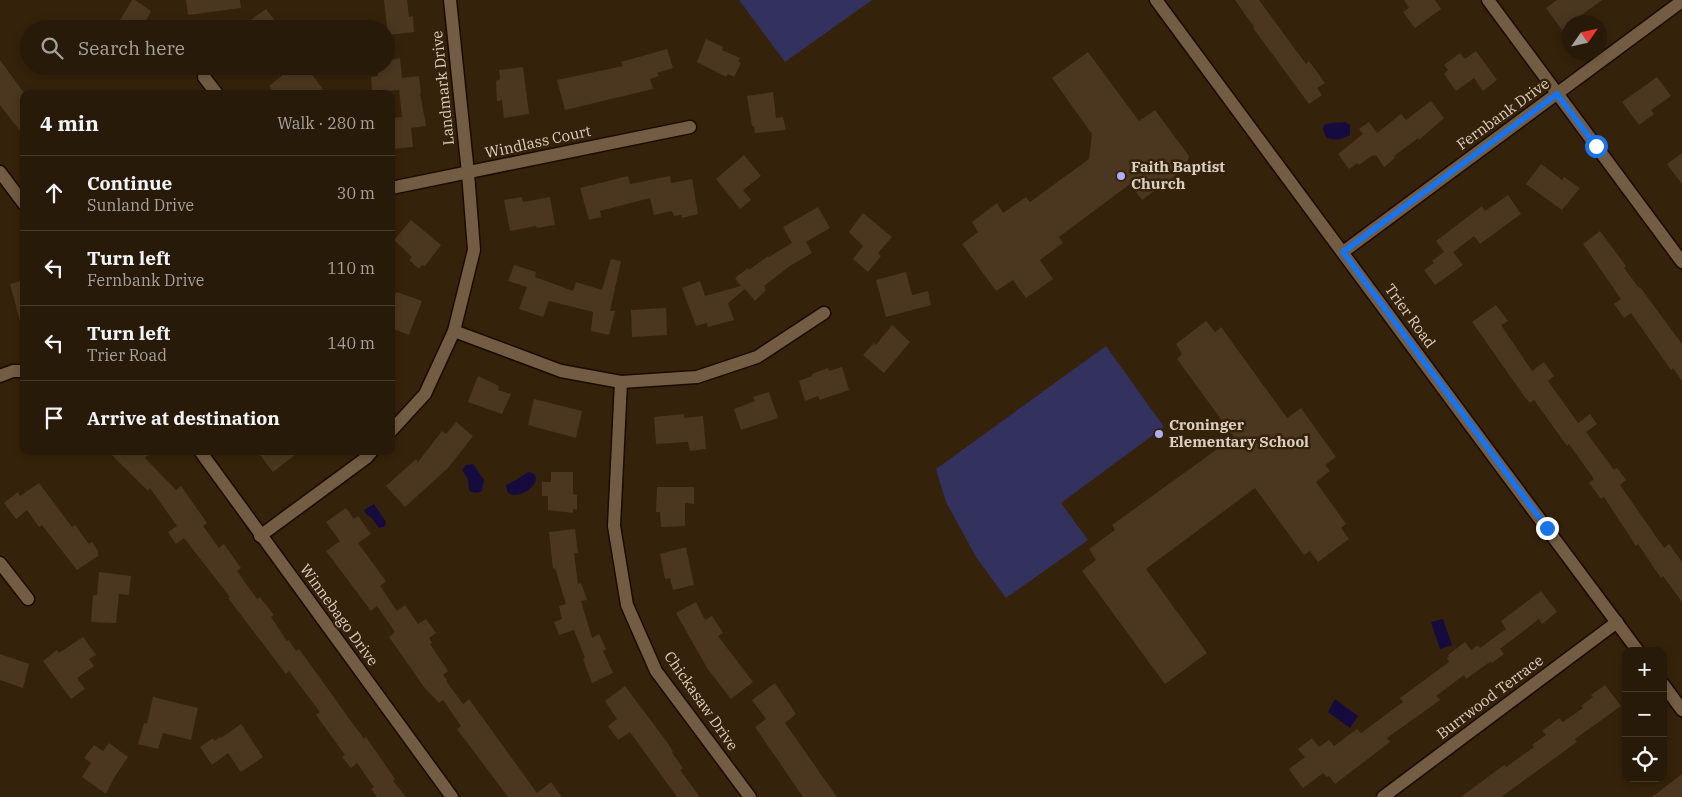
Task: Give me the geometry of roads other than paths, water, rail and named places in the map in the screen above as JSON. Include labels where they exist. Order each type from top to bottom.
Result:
[{"type":"street","name":"Landmark Drive","points":[[395,427],[426,394],[454,330],[474,250],[450,0]]},
{"type":"street","name":"Trier Road","points":[[1156,0],[1494,459],[1635,647]]},
{"type":"street","points":[[1488,0],[1682,262]]},
{"type":"street","name":"Fernbank Drive","points":[[1343,252],[1682,2]]},
{"type":"street","points":[[204,77],[214,90]]},
{"type":"street","name":"Windlass Court","points":[[395,187],[690,127]]},
{"type":"street","points":[[0,172],[20,199]]},
{"type":"street","points":[[454,330],[560,371],[621,382],[697,377],[757,357],[824,313]]},
{"type":"street","points":[[0,376],[13,371],[20,371]]},
{"type":"street","name":"Chickasaw Drive","points":[[621,382],[614,526],[627,605],[656,671],[750,797]]},
{"type":"street","name":"Winnebago Drive","points":[[203,455],[452,797]]},
{"type":"street","points":[[260,536],[369,455]]},
{"type":"street","points":[[0,563],[28,599]]},
{"type":"street","name":"Burrwood Terrace","points":[[1383,797],[1617,622]]},
{"type":"street","points":[[1667,689],[1682,710]]},
{"type":"place","name":"Faith Baptist Church","points":[[1121,176]]},
{"type":"place","name":"Croninger Elementary School","points":[[1159,434]]}]
